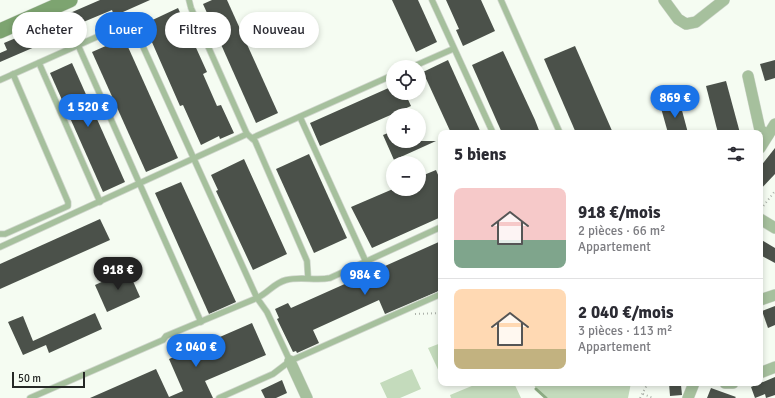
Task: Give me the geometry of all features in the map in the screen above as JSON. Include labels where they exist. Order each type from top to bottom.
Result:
[{"type":"main road","points":[[0,31],[70,0]]},
{"type":"street","points":[[664,0],[678,19],[686,24],[696,22],[724,0]]},
{"type":"street","points":[[748,76],[760,130]]},
{"type":"street","points":[[763,143],[775,124]]},
{"type":"street","points":[[763,132],[768,135]]},
{"type":"street","points":[[763,221],[775,228]]},
{"type":"street","points":[[763,299],[775,295]]},
{"type":"street","points":[[290,361],[307,398]]},
{"type":"street","points":[[763,371],[775,367]]},
{"type":"street","points":[[688,398],[693,386]]},
{"type":"lane","points":[[189,0],[191,8],[307,262],[308,277]]},
{"type":"lane","points":[[432,0],[453,49],[492,130]]},
{"type":"lane","points":[[501,0],[559,130]]},
{"type":"lane","points":[[87,41],[120,27],[133,28],[140,40],[257,298],[266,312],[290,361]]},
{"type":"lane","points":[[0,80],[72,48]]},
{"type":"lane","points":[[79,48],[202,322]]},
{"type":"lane","points":[[426,61],[453,49]]},
{"type":"lane","points":[[39,63],[100,202]]},
{"type":"lane","points":[[0,234],[5,234],[68,206],[68,202],[13,74]]},
{"type":"lane","points":[[0,247],[193,158],[300,117],[386,78]]},
{"type":"lane","points":[[300,117],[366,262]]},
{"type":"lane","points":[[30,398],[267,294],[275,284],[286,280],[308,277],[322,280],[330,278],[438,228]]},
{"type":"lane","points":[[219,398],[273,374],[290,361],[438,295]]},
{"type":"path","points":[[763,206],[775,191]]},
{"type":"path","points":[[400,312],[418,314],[438,313]]},
{"type":"path","points":[[640,398],[646,386]]},
{"type":"path","points":[[642,394],[653,398]]},
{"type":"green space","points":[[438,344],[438,370],[428,348]]},
{"type":"green space","points":[[412,369],[421,389],[400,398],[387,398],[380,383]]},
{"type":"green space","points":[[472,386],[515,386],[521,398],[451,398],[450,395]]},
{"type":"green space","points":[[534,386],[630,386],[628,398],[546,398]]},
{"type":"building","points":[[100,0],[150,0],[123,12],[113,12],[112,10],[107,12],[95,12],[95,17],[87,20],[87,12],[72,12]]},
{"type":"building","points":[[212,0],[227,0],[239,27],[239,48],[249,48],[278,113],[256,123],[223,48],[231,48],[231,12],[207,12],[203,4]]},
{"type":"building","points":[[392,0],[418,0],[437,42],[416,52]]},
{"type":"building","points":[[446,0],[481,0],[495,31],[463,46],[456,30],[459,29]]},
{"type":"building","points":[[178,8],[180,12],[170,12]]},
{"type":"building","points":[[165,14],[165,48],[196,48],[207,72],[203,74],[217,106],[221,105],[234,133],[220,139],[219,136],[201,145],[183,105],[180,106],[155,48],[157,48],[157,18]]},
{"type":"building","points":[[12,40],[12,48],[32,48],[0,62],[0,53],[7,50],[4,43]]},
{"type":"building","points":[[575,46],[612,130],[575,130],[544,59]]},
{"type":"building","points":[[101,48],[128,48],[178,158],[146,172],[92,52]]},
{"type":"building","points":[[503,51],[539,130],[501,130],[472,65]]},
{"type":"building","points":[[448,60],[480,130],[450,130],[426,79],[426,71]]},
{"type":"building","points":[[775,60],[775,78],[765,81],[760,64]]},
{"type":"building","points":[[72,63],[125,182],[103,192],[50,73]]},
{"type":"building","points":[[726,81],[739,130],[717,130],[706,86]]},
{"type":"building","points":[[386,89],[386,100],[408,100],[411,106],[406,108],[386,108],[386,117],[320,146],[310,123]]},
{"type":"building","points":[[680,103],[687,130],[667,130],[661,108]]},
{"type":"building","points":[[386,134],[386,142],[383,135]]},
{"type":"building","points":[[426,141],[436,141],[426,146]]},
{"type":"building","points":[[389,148],[421,148],[403,156],[392,156]]},
{"type":"building","points":[[775,148],[775,174],[763,187],[763,163]]},
{"type":"building","points":[[309,154],[347,238],[314,253],[276,169]]},
{"type":"building","points":[[244,159],[287,254],[253,270],[216,191],[218,190],[211,175]]},
{"type":"building","points":[[436,170],[438,175],[438,218],[372,248],[351,207],[386,192],[386,196],[426,196],[426,174]]},
{"type":"building","points":[[181,182],[236,302],[209,314],[155,193]]},
{"type":"building","points":[[100,219],[110,240],[0,289],[0,264]]},
{"type":"building","points":[[763,241],[775,248],[775,263],[763,257]]},
{"type":"building","points":[[438,242],[438,291],[385,314],[379,300],[313,330],[319,343],[297,353],[296,351],[293,352],[277,319],[279,318],[275,309],[288,303],[291,308]]},
{"type":"building","points":[[128,270],[140,297],[107,312],[95,285]]},
{"type":"building","points":[[775,306],[775,325],[768,328],[763,311]]},
{"type":"building","points":[[95,313],[102,329],[49,353],[46,345],[23,355],[8,322],[23,316],[33,341]]},
{"type":"building","points":[[252,323],[266,355],[205,381],[213,398],[90,398],[156,369],[169,397],[183,391],[169,359]]},
{"type":"building","points":[[775,377],[775,395],[766,398],[765,394],[755,398],[751,387],[763,386],[763,382]]},
{"type":"building","points":[[282,380],[287,393],[276,398],[265,398],[261,390]]},
{"type":"building","points":[[669,386],[681,386],[682,395],[670,396]]},
{"type":"building","points":[[711,388],[736,397],[707,398]]},
{"type":"waterway","points":[[536,389],[546,398]]}]
